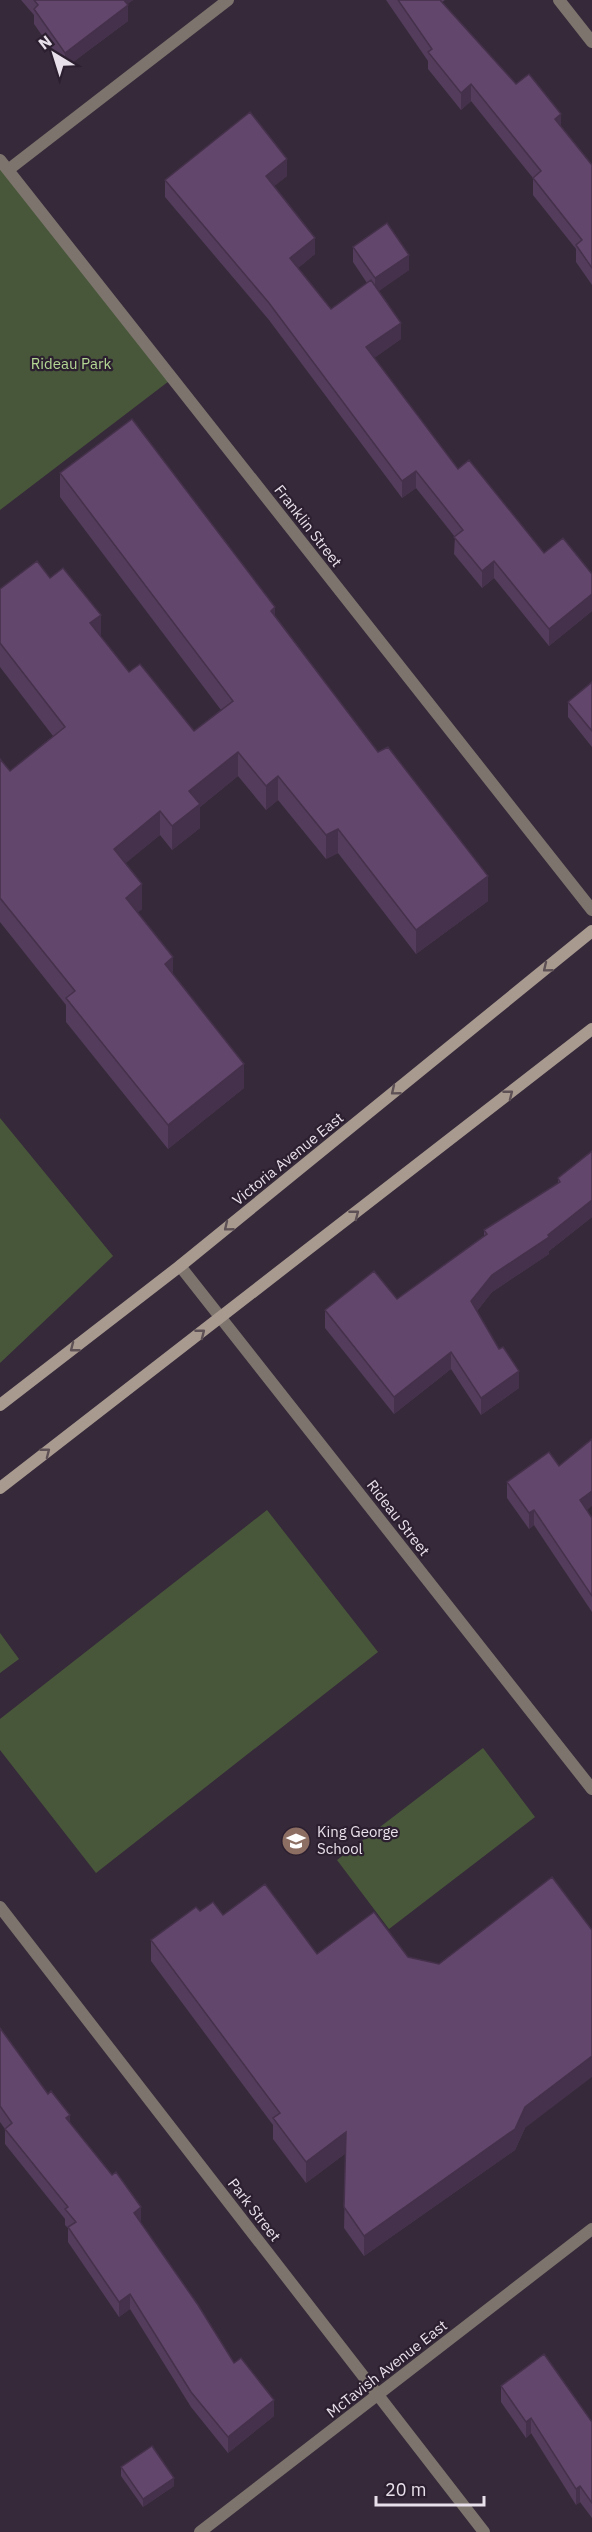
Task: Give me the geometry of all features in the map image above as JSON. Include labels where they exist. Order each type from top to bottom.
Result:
[{"type":"main road","name":"Victoria Avenue East","points":[[0,1405],[180,1266],[592,931]]},
{"type":"main road","points":[[0,1488],[592,1029]]},
{"type":"street","points":[[4,165],[228,0]]},
{"type":"street","points":[[559,0],[592,42]]},
{"type":"street","name":"Franklin Street","points":[[4,165],[592,910]]},
{"type":"street","name":"Rideau Street","points":[[180,1266],[592,1789]]},
{"type":"street","name":"Park Street","points":[[0,1906],[484,2532]]},
{"type":"street","name":"McTavish Avenue East","points":[[200,2532],[592,2229]]},
{"type":"green space","name":"Rideau Park","points":[[0,160],[173,378],[0,510]]},
{"type":"green space","points":[[0,1118],[113,1256],[0,1363]]},
{"type":"green space","points":[[267,1510],[378,1652],[96,1873],[0,1750],[0,1719]]},
{"type":"green space","points":[[0,1633],[19,1659],[0,1673]]},
{"type":"green space","points":[[483,1748],[535,1817],[389,1929],[337,1860]]},
{"type":"building","points":[[34,0],[124,0],[128,5],[65,53],[34,9],[38,5]]},
{"type":"building","points":[[398,0],[440,0],[516,84],[529,74],[561,114],[555,119],[592,165],[592,268],[576,245],[582,240],[533,178],[541,171],[471,84],[461,93],[428,52],[432,49]]},
{"type":"building","points":[[250,112],[287,159],[266,176],[315,238],[290,258],[331,309],[371,280],[401,323],[366,347],[458,469],[469,460],[544,553],[563,538],[592,574],[592,594],[549,629],[494,561],[482,571],[454,537],[463,530],[416,471],[402,481],[269,303],[165,180]]},
{"type":"building","points":[[387,223],[409,255],[375,278],[353,247]]},
{"type":"building","points":[[132,419],[275,607],[271,611],[378,752],[388,747],[488,876],[416,930],[338,829],[326,835],[278,776],[266,786],[238,752],[189,791],[200,804],[172,826],[160,811],[114,849],[142,884],[126,898],[173,957],[165,964],[244,1064],[168,1125],[66,998],[75,991],[0,898],[0,759],[10,771],[65,727],[0,643],[0,589],[37,561],[50,578],[63,568],[101,615],[90,623],[129,672],[140,664],[194,731],[233,701],[60,473]]},
{"type":"building","points":[[592,682],[592,731],[568,702]]},
{"type":"building","points":[[592,1151],[592,1200],[548,1235],[549,1237],[492,1275],[471,1301],[499,1349],[503,1347],[519,1371],[481,1398],[451,1352],[394,1397],[325,1310],[374,1271],[397,1299],[487,1234],[484,1230],[560,1182],[558,1178]]},
{"type":"building","points":[[592,1439],[592,1491],[580,1500],[592,1518],[592,1596],[534,1510],[529,1513],[507,1482],[549,1452],[559,1466]]},
{"type":"building","points":[[552,1877],[592,1930],[592,2056],[525,2107],[515,2129],[364,2236],[344,2207],[346,2132],[306,2162],[273,2118],[280,2113],[151,1940],[196,1907],[200,1911],[213,1902],[223,1915],[265,1884],[317,1954],[374,1912],[408,1957],[439,1964]]},
{"type":"building","points":[[0,2028],[48,2094],[51,2091],[70,2115],[66,2118],[112,2175],[116,2172],[141,2207],[134,2213],[198,2305],[234,2363],[241,2358],[274,2400],[228,2437],[191,2392],[130,2294],[119,2302],[68,2227],[76,2222],[65,2209],[68,2207],[5,2129],[12,2123],[0,2106]]},
{"type":"building","points":[[544,2354],[592,2422],[592,2503],[580,2486],[576,2489],[531,2418],[526,2422],[501,2386]]},
{"type":"building","points":[[152,2446],[174,2478],[143,2499],[121,2467]]},
{"type":"place","name":"King George School","points":[[296,1841]]}]
